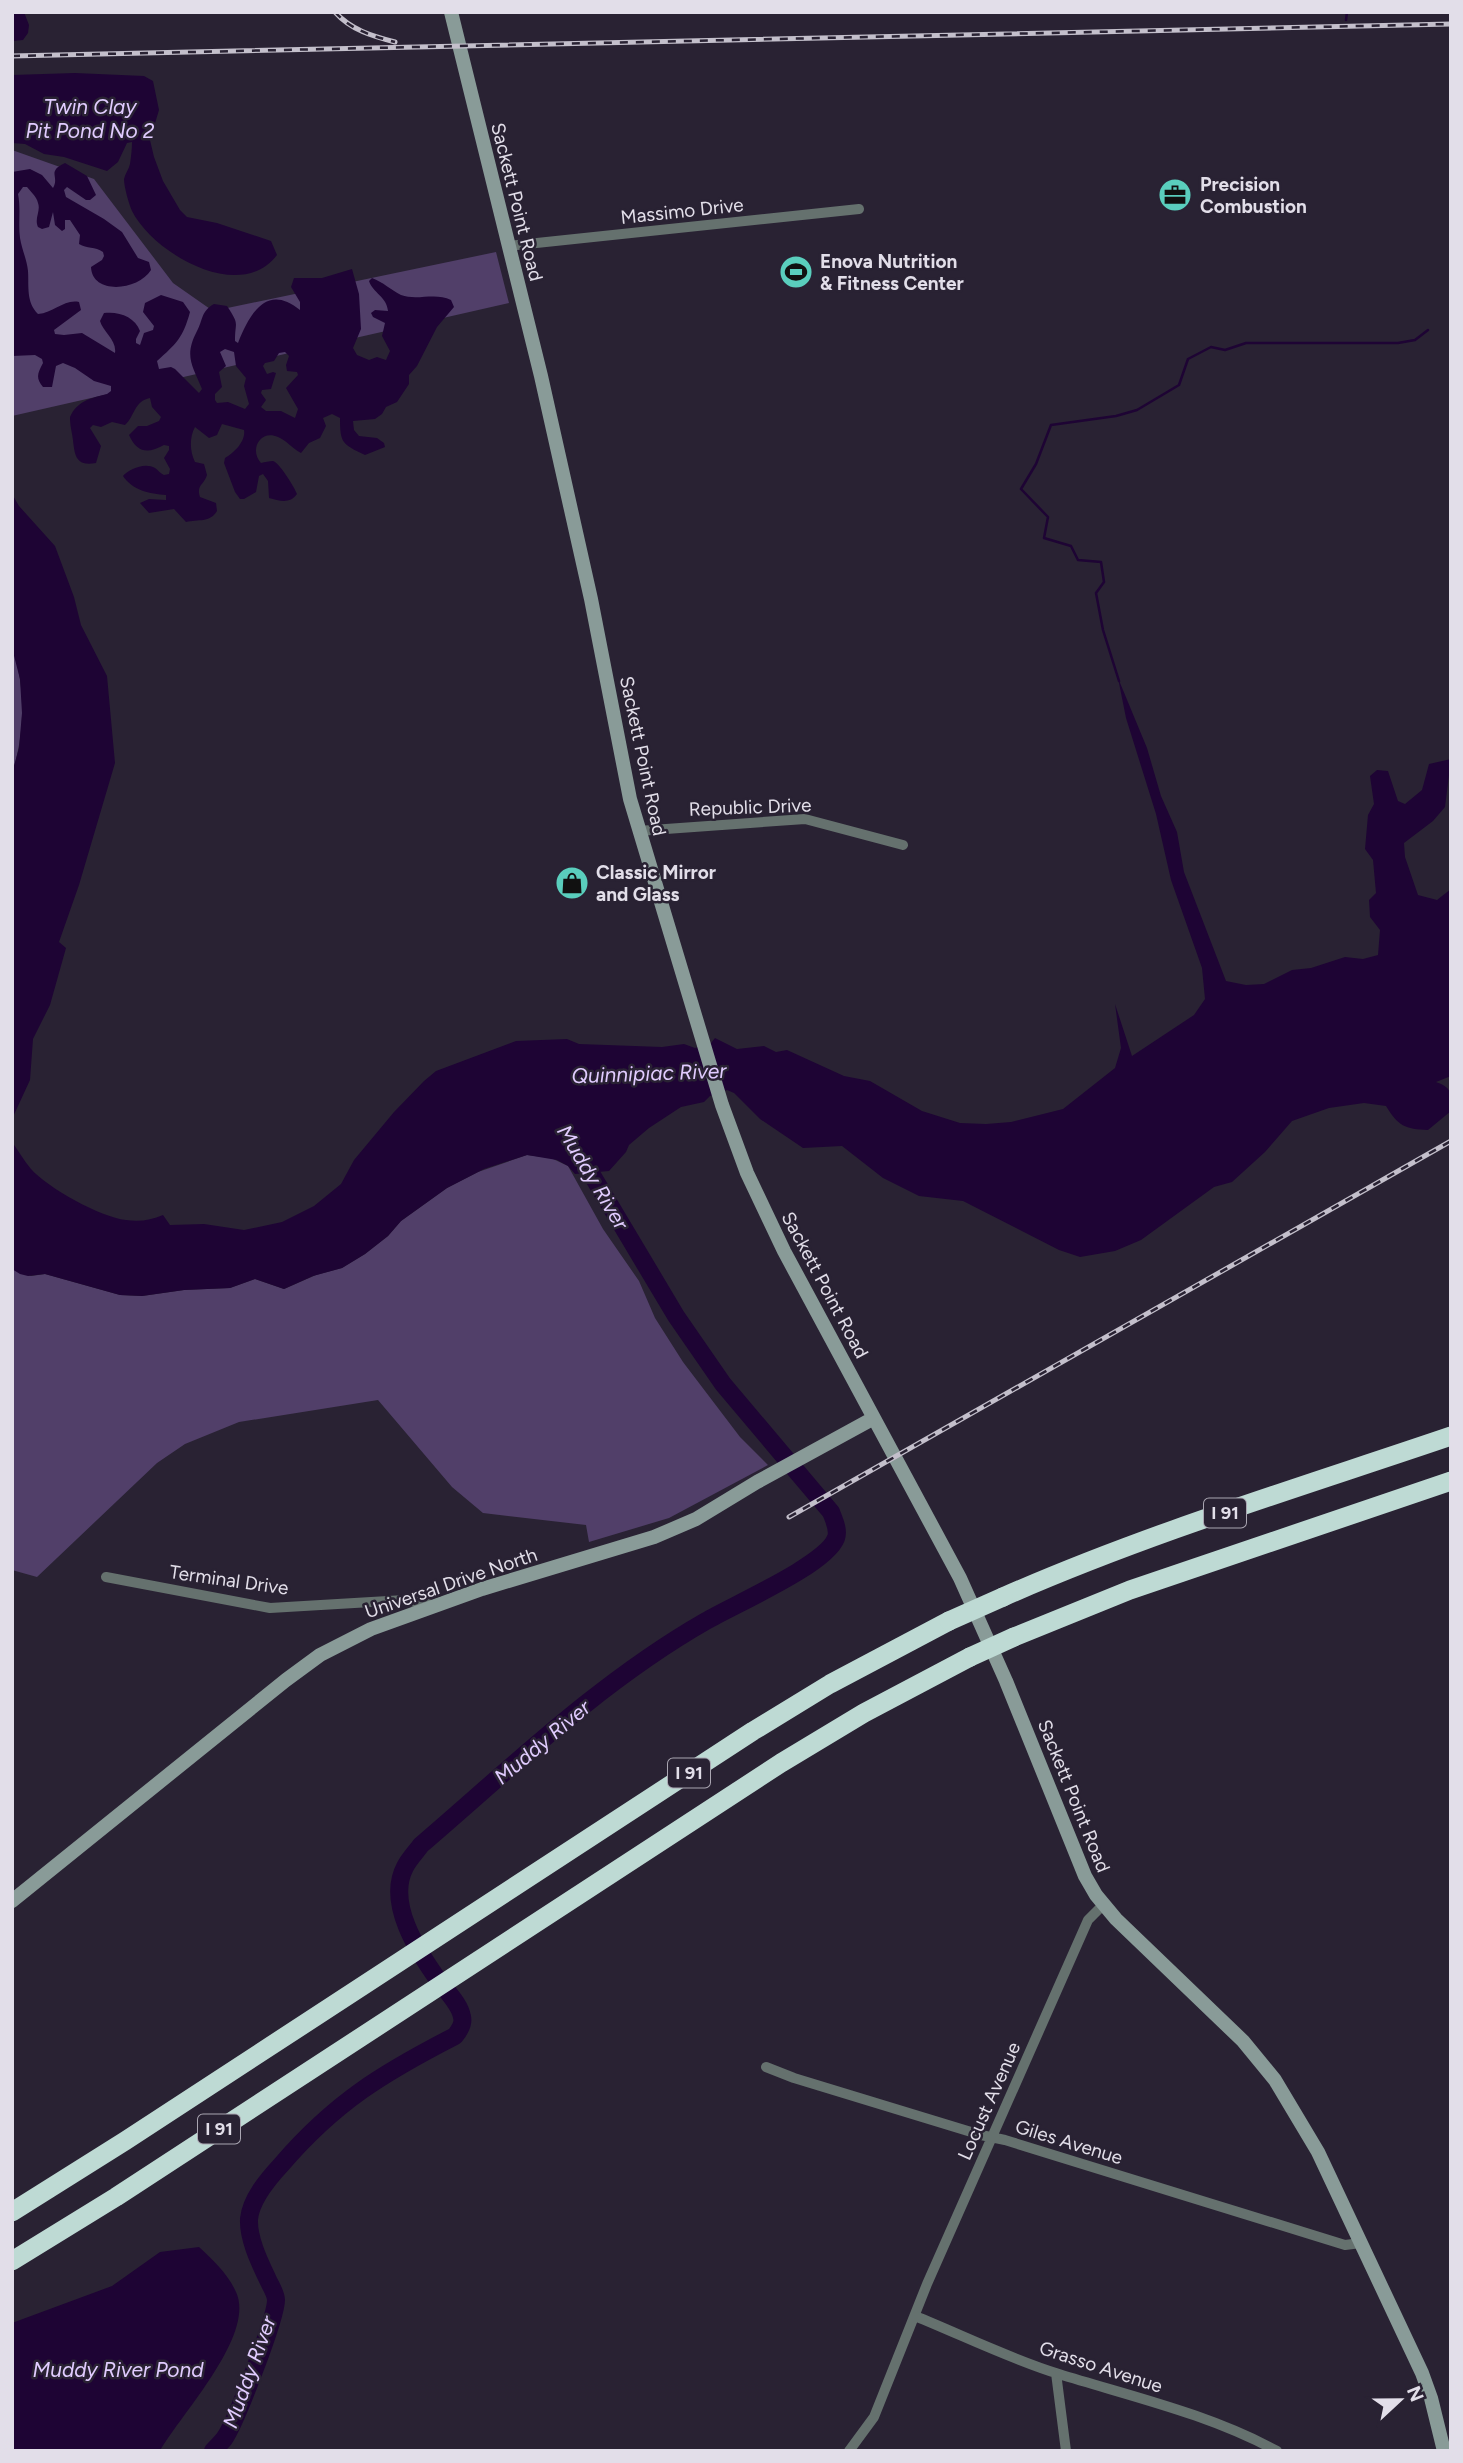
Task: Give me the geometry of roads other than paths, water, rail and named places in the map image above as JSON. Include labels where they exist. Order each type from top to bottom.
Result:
[{"type":"highway","name":"I 91","points":[[12,2212],[773,1718],[865,1665],[949,1621],[1054,1575],[1451,1436]]},
{"type":"highway","name":"I 91","points":[[12,2261],[825,1735],[881,1703],[1014,1637],[1130,1590],[1451,1481]]},
{"type":"street","name":"Sackett Point Road","points":[[451,12],[541,376],[591,599],[638,831],[736,1145],[763,1208],[966,1591],[1010,1690],[1078,1861],[1103,1905],[1243,2041],[1275,2080],[1318,2152],[1422,2373],[1444,2451]]},
{"type":"street","name":"Massimo Drive","points":[[508,247],[859,209]]},
{"type":"street","name":"Republic Drive","points":[[638,831],[805,819],[903,845]]},
{"type":"street","name":"Universal Drive North","points":[[12,1901],[320,1655],[371,1629],[432,1605],[654,1537],[696,1519],[757,1482],[874,1419]]},
{"type":"street","name":"Terminal Drive","points":[[106,1577],[270,1608],[405,1600],[432,1605]]},
{"type":"street","name":"Locust Avenue","points":[[849,2451],[874,2417],[992,2137],[1088,1920],[1103,1905]]},
{"type":"street","name":"Giles Avenue","points":[[766,2067],[794,2078],[1345,2245],[1361,2244]]},
{"type":"street","name":"Grasso Avenue","points":[[915,2316],[1056,2373],[1209,2419],[1248,2435],[1277,2451]]},
{"type":"street","points":[[1056,2373],[1066,2451]]},
{"type":"water","points":[[12,12],[24,12],[29,25],[23,40],[12,41]]},
{"type":"water","name":"Twin Clay Pit Pond No 2","points":[[75,73],[144,76],[153,81],[159,110],[150,140],[163,181],[180,210],[187,217],[217,223],[271,241],[277,255],[261,269],[242,275],[220,274],[198,267],[158,242],[132,211],[127,195],[124,179],[130,164],[132,142],[127,143],[118,162],[107,171],[64,157],[44,154],[25,144],[12,143],[12,75]]},
{"type":"water","points":[[65,163],[87,176],[96,195],[86,200],[67,187],[64,190],[66,197],[122,232],[138,258],[149,262],[151,270],[145,277],[127,286],[107,286],[99,282],[93,276],[91,267],[102,260],[103,252],[79,244],[80,235],[70,220],[65,220],[65,229],[62,231],[55,225],[53,212],[49,227],[38,227],[39,206],[35,196],[27,187],[23,187],[18,194],[19,233],[34,309],[38,314],[69,302],[79,302],[81,310],[54,330],[55,334],[82,333],[115,353],[114,344],[100,321],[104,313],[121,314],[134,322],[140,331],[136,343],[140,345],[144,333],[153,330],[154,326],[143,312],[145,303],[161,295],[183,302],[190,312],[185,328],[174,345],[157,361],[159,369],[175,369],[199,393],[202,389],[191,360],[191,347],[204,313],[214,304],[227,306],[231,312],[236,323],[235,341],[238,343],[248,321],[261,305],[278,300],[288,302],[300,310],[300,302],[291,287],[294,278],[322,278],[352,269],[359,294],[361,329],[353,348],[357,355],[369,360],[377,357],[386,360],[390,351],[382,336],[385,323],[371,313],[375,310],[388,311],[385,302],[369,281],[372,278],[401,295],[451,300],[454,307],[437,327],[417,366],[409,375],[409,384],[397,402],[386,407],[375,419],[353,421],[354,430],[359,436],[377,438],[385,447],[365,455],[351,448],[342,438],[340,418],[332,414],[323,418],[326,426],[320,438],[309,443],[301,453],[281,438],[266,436],[256,447],[258,458],[261,463],[276,462],[297,494],[281,501],[269,498],[268,481],[263,474],[259,476],[256,492],[240,499],[224,463],[225,458],[241,442],[244,430],[222,424],[217,435],[209,438],[195,427],[191,440],[192,454],[195,462],[204,464],[207,475],[200,487],[200,497],[216,503],[217,511],[207,519],[186,522],[174,509],[149,513],[140,503],[149,499],[166,500],[166,495],[142,490],[131,485],[123,476],[142,466],[151,466],[164,475],[169,474],[170,469],[164,458],[169,446],[144,450],[132,441],[129,435],[138,426],[159,421],[161,417],[152,407],[150,398],[138,405],[125,425],[112,422],[101,427],[93,425],[90,428],[101,446],[96,463],[88,464],[79,460],[76,456],[70,417],[81,404],[111,391],[111,386],[94,381],[63,363],[56,366],[52,387],[43,387],[38,378],[42,359],[35,355],[12,356],[12,172],[30,169],[42,175],[53,188],[55,172]],"holes":[[[225,349],[234,352],[236,366],[246,378],[244,386],[249,404],[245,409],[228,402],[217,403],[215,400],[215,394],[222,387],[219,372],[226,366],[220,352]],[[285,352],[289,356],[287,371],[297,372],[298,375],[286,388],[298,409],[295,418],[281,411],[266,411],[261,407],[266,400],[262,390],[271,389],[276,373],[267,374],[263,366],[274,361],[279,353]]]},
{"type":"water","points":[[12,494],[19,506],[55,546],[74,597],[81,625],[107,676],[115,763],[59,942],[66,948],[50,1005],[33,1039],[30,1080],[12,1119],[12,773],[19,748],[22,713],[20,679],[12,648]]},
{"type":"water","name":"Quinnipiac River","points":[[1118,678],[1177,832],[1184,872],[1226,981],[1246,985],[1264,984],[1292,970],[1311,968],[1345,957],[1363,959],[1378,955],[1380,930],[1370,917],[1369,900],[1376,893],[1373,860],[1365,849],[1368,815],[1374,804],[1370,776],[1377,770],[1388,771],[1398,801],[1405,804],[1422,790],[1429,764],[1451,759],[1445,807],[1433,821],[1404,843],[1405,857],[1418,895],[1437,900],[1451,889],[1451,1076],[1436,1082],[1450,1092],[1451,1111],[1428,1130],[1403,1125],[1386,1106],[1364,1103],[1329,1108],[1292,1121],[1265,1152],[1232,1182],[1214,1187],[1141,1240],[1115,1251],[1080,1257],[1059,1250],[963,1201],[919,1196],[883,1178],[842,1146],[803,1148],[760,1119],[734,1093],[727,1090],[710,1096],[704,1102],[681,1107],[649,1128],[629,1145],[609,1171],[575,1174],[557,1160],[527,1155],[484,1169],[447,1188],[401,1221],[388,1236],[365,1254],[342,1268],[313,1276],[284,1289],[255,1279],[230,1288],[184,1290],[142,1296],[120,1295],[45,1274],[28,1276],[12,1269],[12,1142],[28,1166],[49,1185],[115,1218],[136,1221],[163,1215],[170,1225],[204,1224],[244,1230],[282,1222],[314,1206],[341,1184],[354,1160],[394,1112],[436,1071],[516,1041],[567,1039],[579,1044],[662,1047],[684,1044],[695,1048],[711,1043],[715,1038],[737,1049],[764,1046],[776,1052],[787,1050],[844,1076],[870,1081],[922,1111],[960,1123],[1011,1122],[1063,1109],[1115,1068],[1121,1048],[1115,1004],[1132,1056],[1194,1015],[1205,999],[1202,968],[1171,880],[1156,814],[1126,718]]},
{"type":"water","name":"Muddy River Pond","points":[[199,2247],[233,2285],[239,2310],[236,2330],[213,2374],[160,2451],[12,2451],[12,2323],[112,2286],[160,2252]]},
{"type":"waterway","points":[[1346,20],[1347,12]]},
{"type":"waterway","points":[[1119,681],[1103,630],[1096,593],[1104,582],[1101,562],[1078,560],[1071,546],[1044,538],[1048,517],[1021,489],[1036,464],[1051,425],[1116,416],[1137,410],[1179,385],[1188,359],[1211,347],[1225,350],[1246,343],[1398,343],[1415,340],[1428,330]]},
{"type":"waterway","name":"Muddy River","points":[[213,2451],[224,2439],[237,2413],[274,2311],[275,2295],[250,2235],[250,2212],[261,2190],[301,2143],[341,2106],[383,2076],[455,2036],[462,2025],[459,2007],[422,1956],[407,1927],[399,1896],[400,1881],[408,1861],[421,1845],[594,1697],[630,1670],[706,1621],[798,1572],[829,1549],[837,1535],[831,1512],[723,1384],[676,1316],[580,1155]]},
{"type":"railway","points":[[335,12],[355,28],[395,42]]},
{"type":"railway","points":[[12,56],[1451,24]]},
{"type":"railway","points":[[789,1517],[1451,1141]]},
{"type":"place","name":"Precision Combustion","points":[[1175,195]]},
{"type":"place","name":"Enova Nutrition & Fitness Center","points":[[796,272]]},
{"type":"place","name":"Classic Mirror and Glass","points":[[572,883]]}]
